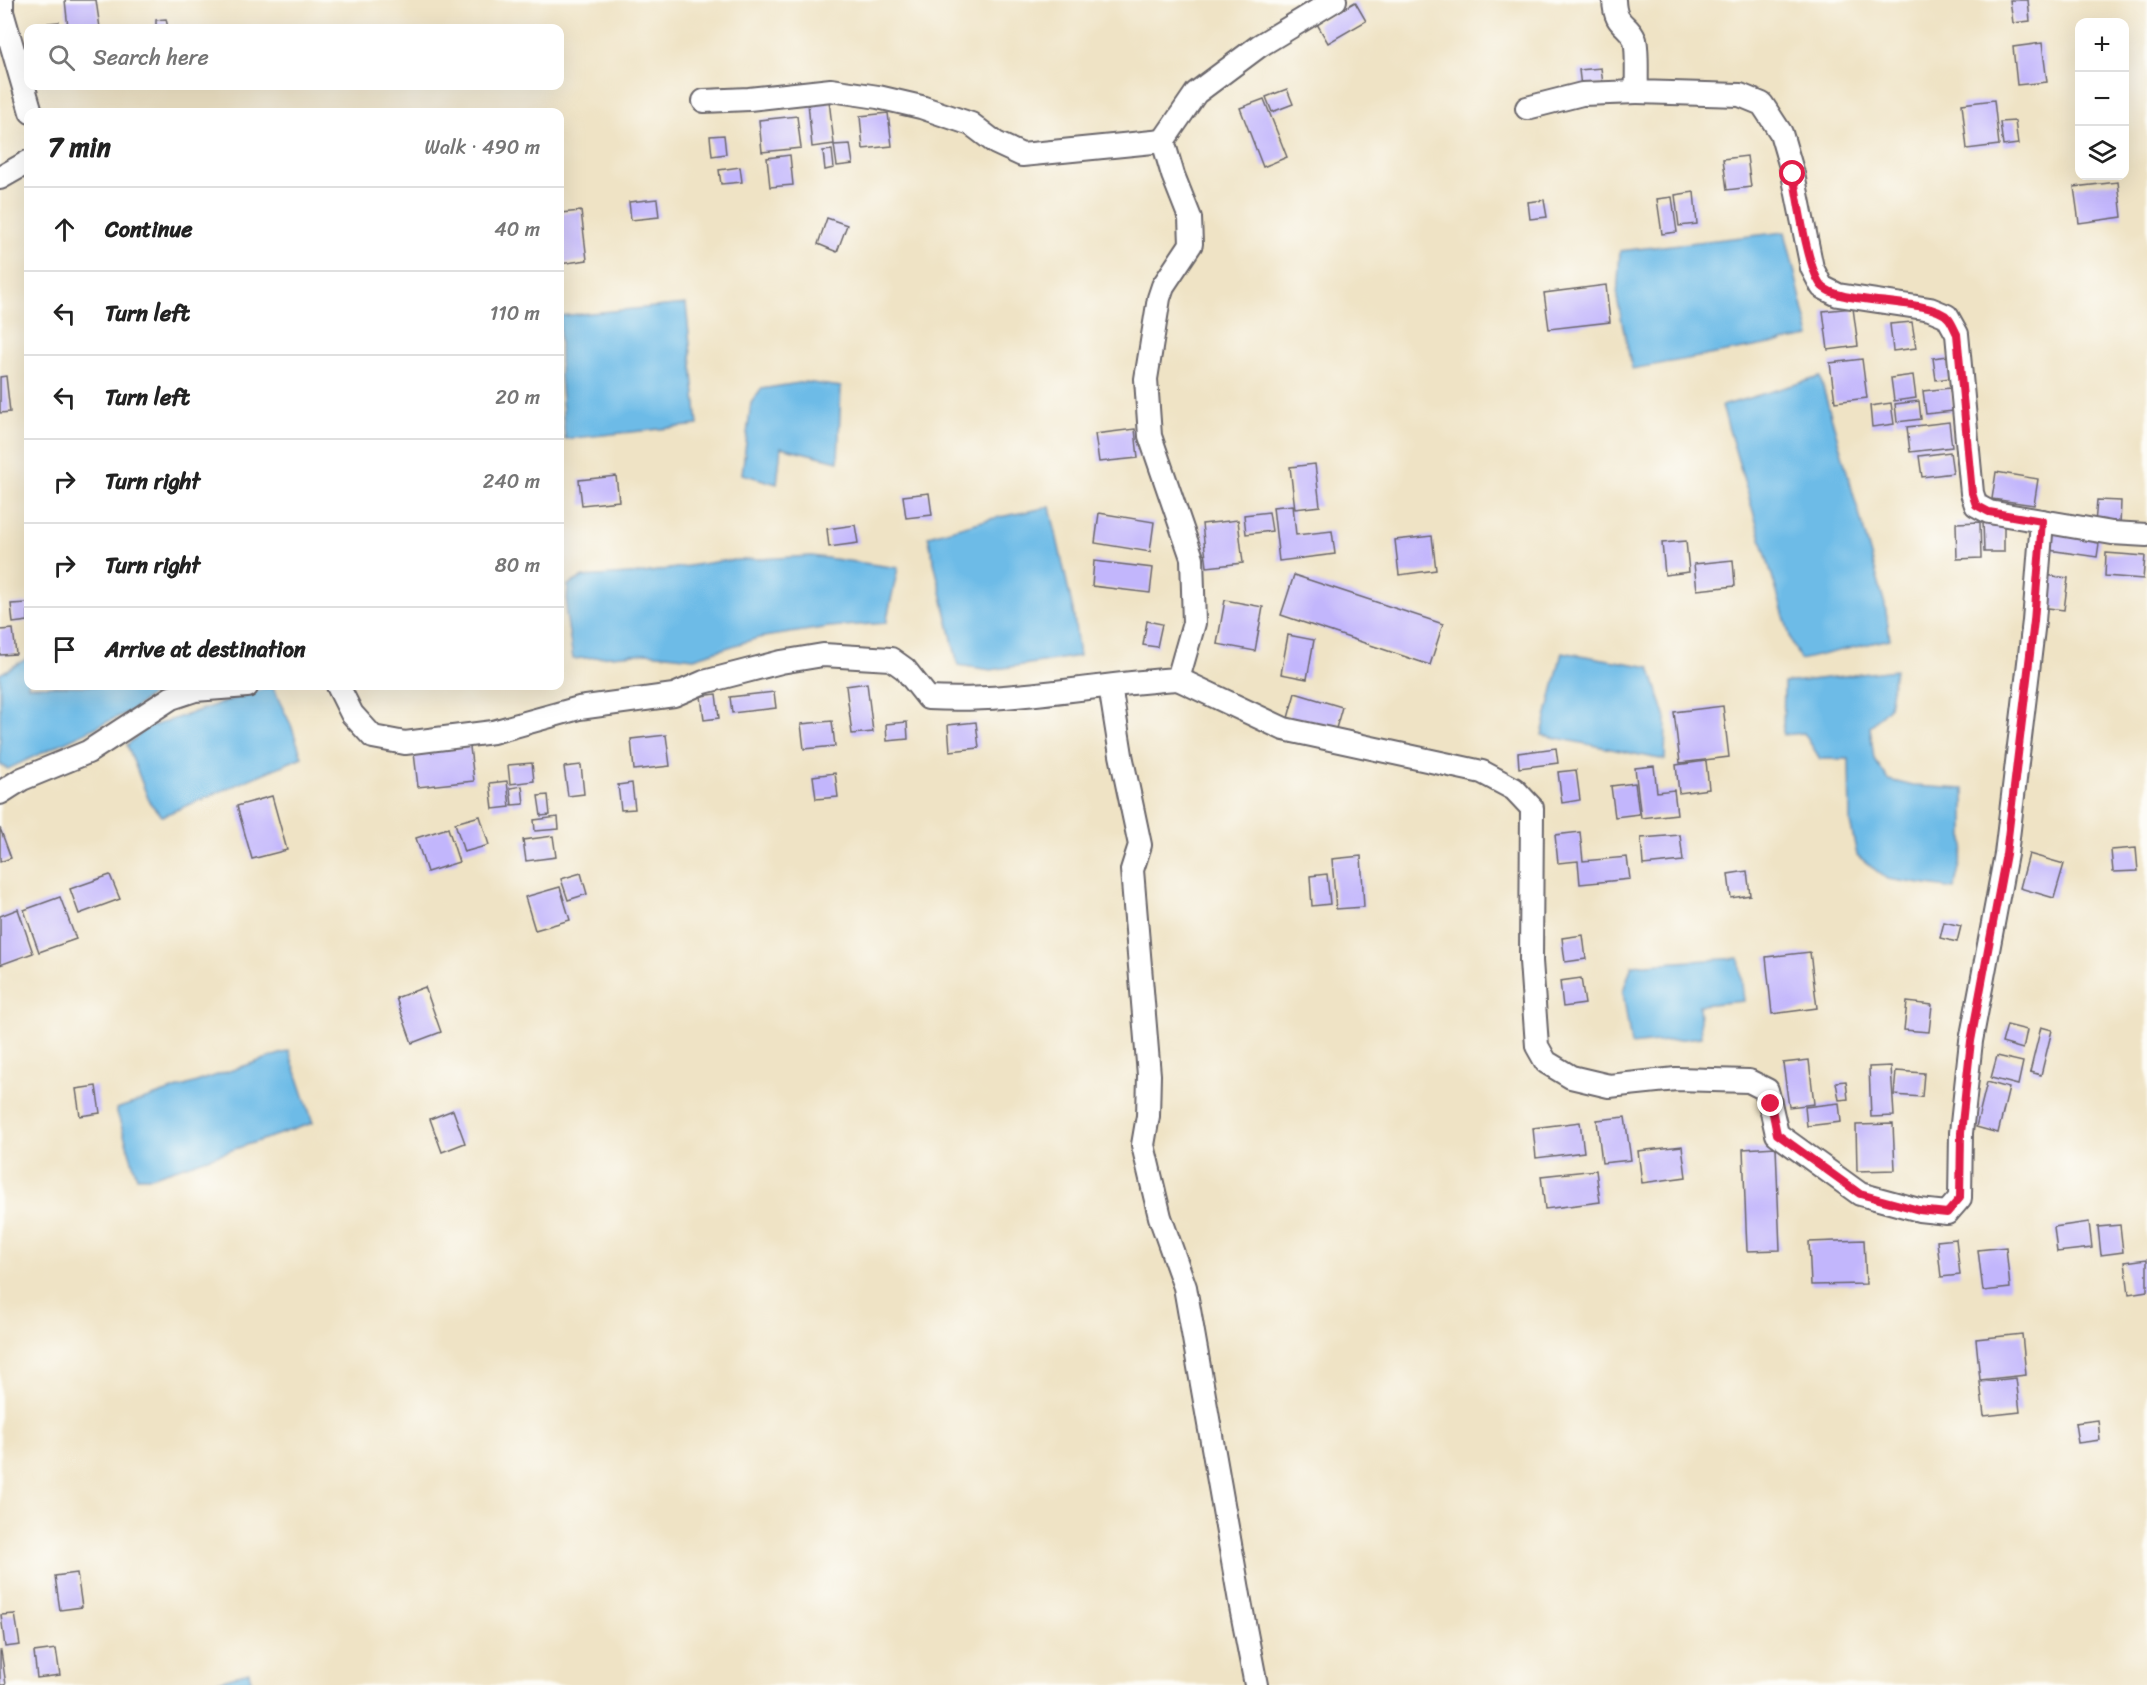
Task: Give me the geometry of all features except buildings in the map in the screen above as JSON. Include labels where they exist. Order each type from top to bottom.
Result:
[{"type":"street","points":[[2,0],[2,12],[24,88]]},
{"type":"street","points":[[704,100],[741,100],[831,90],[869,96],[921,107],[971,123],[996,143],[1022,155],[1163,141],[1196,93],[1259,46],[1335,0]]},
{"type":"street","points":[[1614,0],[1615,13],[1619,21],[1635,40],[1637,92]]},
{"type":"street","points":[[25,90],[30,108]]},
{"type":"street","points":[[1527,108],[1582,94],[1637,92],[1740,96],[1762,104],[1781,133],[1793,174],[1812,268],[1822,287],[1838,295],[1930,309],[1947,316],[1957,334],[1972,493],[1976,505],[1989,512],[2112,533],[2147,535]]},
{"type":"street","points":[[1163,141],[1173,175],[1190,218],[1191,244],[1163,286],[1146,379],[1150,436],[1192,558],[1194,623],[1178,679]]},
{"type":"street","points":[[0,178],[24,164]]},
{"type":"street","points":[[340,690],[352,714],[373,737],[405,743],[493,732],[579,708],[674,695],[704,682],[781,662],[823,655],[891,659],[905,669],[928,698],[959,700],[1034,695],[1178,679],[1284,729],[1482,772],[1514,789],[1532,807],[1531,961],[1537,1046],[1546,1062],[1571,1077],[1609,1086],[1676,1079],[1749,1081],[1767,1089],[1777,1134],[1860,1194],[1919,1210],[1947,1213],[1960,1198],[1961,1133],[1971,1041],[2006,854],[2034,621],[2042,521]]},
{"type":"street","points":[[1110,686],[1121,755],[1140,845],[1132,870],[1149,1075],[1148,1116],[1143,1145],[1160,1217],[1185,1287],[1240,1607],[1257,1685]]},
{"type":"street","points":[[0,793],[22,779],[88,752],[171,698],[195,690]]},
{"type":"water","points":[[1785,232],[1810,337],[1632,369],[1617,298],[1620,251]]},
{"type":"water","points":[[686,304],[698,425],[565,439],[564,316]]},
{"type":"water","points":[[1820,377],[1885,605],[1890,639],[1800,660],[1791,640],[1722,406]]},
{"type":"water","points":[[805,382],[841,387],[838,461],[781,447],[777,484],[742,474],[751,403],[761,389]]},
{"type":"water","points":[[1050,507],[1073,610],[1079,656],[991,670],[958,665],[928,536],[990,519]]},
{"type":"water","points":[[812,556],[898,568],[886,623],[829,627],[758,638],[694,658],[648,653],[573,659],[566,614],[568,585],[583,577],[644,573],[721,561]]},
{"type":"water","points":[[1562,652],[1650,667],[1666,719],[1665,760],[1542,735]]},
{"type":"water","points":[[24,660],[24,690],[156,691],[132,710],[8,769],[0,765],[0,674]]},
{"type":"water","points":[[1895,670],[1889,707],[1870,727],[1874,759],[1889,780],[1913,786],[1964,789],[1964,848],[1954,889],[1887,879],[1857,855],[1850,822],[1849,759],[1820,759],[1804,733],[1783,735],[1784,683]]},
{"type":"water","points":[[260,690],[274,690],[291,725],[302,757],[162,816],[150,803],[127,745],[147,728]]},
{"type":"water","points":[[1739,958],[1744,1001],[1699,1005],[1701,1037],[1631,1045],[1623,991],[1632,965]]},
{"type":"water","points":[[289,1051],[313,1123],[151,1177],[137,1177],[116,1109]]},
{"type":"water","points":[[249,1672],[252,1685],[206,1685]]},
{"type":"route","points":[[1771,1104],[1777,1134],[1860,1194],[1919,1210],[1947,1213],[1960,1198],[1961,1133],[1971,1041],[2006,854],[2034,621],[2042,521],[1989,512],[1976,505],[1972,493],[1957,334],[1947,316],[1930,309],[1838,295],[1822,287],[1812,268],[1793,174]]}]
